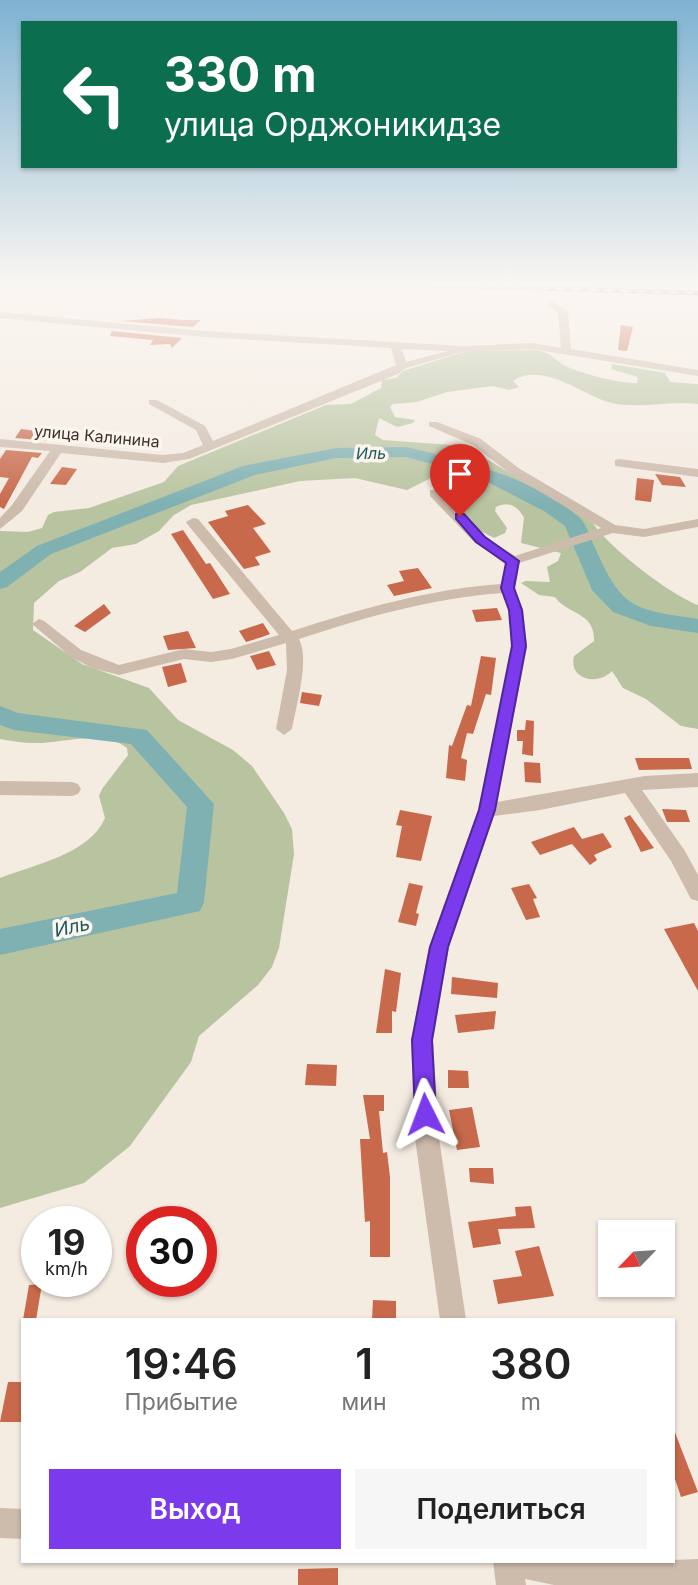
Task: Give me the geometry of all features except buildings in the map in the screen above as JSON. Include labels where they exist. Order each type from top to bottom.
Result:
[{"type":"street","points":[[400,359],[402,366]]},
{"type":"street","name":"улица Калинина","points":[[0,443],[163,459],[186,456],[394,372],[402,366],[436,359]]},
{"type":"street","points":[[614,359],[698,373]]},
{"type":"street","points":[[153,402],[201,428],[210,447]]},
{"type":"street","points":[[433,425],[477,442],[516,471],[607,530]]},
{"type":"street","points":[[0,525],[16,508],[58,448]]},
{"type":"street","points":[[619,463],[698,473]]},
{"type":"street","points":[[434,493],[480,540],[513,561]]},
{"type":"street","points":[[194,522],[241,583],[294,643],[295,670],[284,729]]},
{"type":"street","points":[[513,561],[607,530],[645,533],[698,523]]},
{"type":"street","points":[[453,1318],[426,1138],[422,1040],[439,947],[487,810],[519,646],[516,610],[508,588],[513,561]]},
{"type":"street","points":[[39,624],[59,643],[108,669],[119,670],[184,654],[211,657],[232,654],[397,605],[486,589],[508,588]]},
{"type":"street","points":[[487,810],[518,809],[667,779],[698,780]]},
{"type":"street","points":[[629,787],[678,856],[698,893]]},
{"type":"street","points":[[0,788],[72,789]]},
{"type":"street","points":[[0,1523],[21,1524]]},
{"type":"street","points":[[510,1563],[511,1585]]},
{"type":"street","points":[[520,1563],[592,1578],[698,1574]]},
{"type":"green space","points":[[442,359],[556,359],[570,368],[611,380],[637,383],[638,377],[611,369],[612,364],[665,373],[670,382],[698,384],[698,404],[627,405],[605,401],[547,376],[524,376],[513,381],[519,387],[509,390],[493,386],[447,392],[416,402],[393,404],[390,407],[395,417],[415,420],[397,427],[379,418],[375,435],[383,440],[465,446],[593,523],[612,545],[641,569],[686,600],[698,605],[698,729],[681,726],[646,699],[623,688],[612,671],[606,676],[592,679],[575,671],[574,656],[594,641],[590,624],[555,597],[539,595],[521,583],[550,582],[547,567],[558,561],[561,553],[521,543],[524,518],[516,508],[509,505],[500,505],[495,511],[507,528],[505,533],[494,538],[477,529],[441,495],[442,487],[449,481],[447,477],[433,477],[407,490],[355,478],[300,481],[191,505],[174,515],[159,531],[136,544],[112,548],[80,572],[59,581],[34,603],[33,630],[82,664],[149,688],[178,720],[233,750],[252,766],[292,829],[294,854],[279,948],[272,967],[258,985],[199,1036],[191,1062],[130,1146],[84,1183],[0,1208],[0,878],[59,857],[87,841],[105,818],[99,796],[102,789],[128,755],[127,748],[107,739],[82,738],[34,743],[0,739],[0,531],[28,532],[42,528],[48,515],[54,512],[89,508],[164,482],[178,466],[326,405],[351,404],[381,388],[382,380],[396,378],[403,371]]},
{"type":"waterway","name":"Иль","points":[[0,582],[44,550],[250,470],[336,453],[406,452],[483,472],[551,507],[574,523],[603,590],[621,607],[651,619],[698,626]]},
{"type":"waterway","name":"Иль","points":[[0,715],[14,721],[138,736],[201,804],[190,902],[0,942]]},
{"type":"route","points":[[425,1114],[422,1040],[439,947],[487,810],[519,646],[516,610],[508,588],[513,561],[480,540],[460,516]]}]
